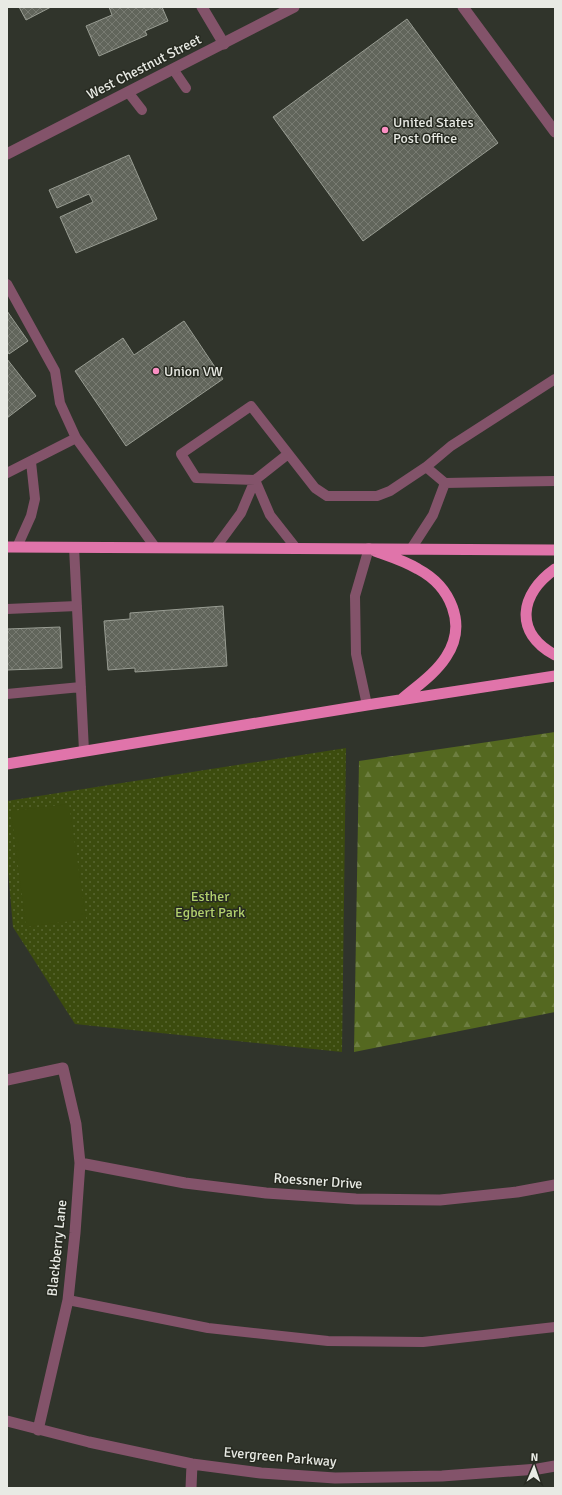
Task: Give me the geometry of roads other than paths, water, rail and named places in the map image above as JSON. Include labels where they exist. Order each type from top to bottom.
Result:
[{"type":"highway","points":[[12,547],[555,550]]},
{"type":"highway","points":[[369,548],[408,564],[428,575],[449,598],[456,616],[454,640],[446,657],[434,672],[401,700]]},
{"type":"highway","points":[[555,569],[538,584],[527,602],[525,611],[529,628],[534,637],[555,654]]},
{"type":"highway","points":[[7,764],[555,676]]},
{"type":"street","points":[[202,7],[224,44]]},
{"type":"street","name":"West Chestnut Street","points":[[7,154],[294,7]]},
{"type":"street","points":[[464,7],[555,132]]},
{"type":"street","name":"Blackberry Lane","points":[[7,1080],[63,1068],[76,1124],[80,1163],[68,1300],[38,1430]]},
{"type":"street","name":"Roessner Drive","points":[[80,1163],[185,1183],[266,1193],[356,1199],[440,1200],[517,1192],[555,1185]]},
{"type":"street","name":"Evergreen Parkway","points":[[7,1421],[38,1430],[192,1464],[261,1473],[335,1478],[442,1476],[538,1469],[555,1466]]},
{"type":"street","points":[[191,1488],[192,1464]]},
{"type":"lane","points":[[172,70],[186,88]]},
{"type":"lane","points":[[128,92],[142,110]]},
{"type":"lane","points":[[7,284],[55,371],[60,403],[76,438],[155,547]]},
{"type":"lane","points":[[255,480],[196,478],[181,454],[251,406],[315,488],[327,496],[376,496],[390,491],[426,467],[451,446],[555,379]]},
{"type":"lane","points":[[7,473],[32,462],[76,438]]},
{"type":"lane","points":[[216,547],[240,513],[255,480],[288,454]]},
{"type":"lane","points":[[12,547],[31,516],[35,499],[32,462]]},
{"type":"lane","points":[[426,467],[445,483],[555,481]]},
{"type":"lane","points":[[255,480],[270,516],[296,548]]},
{"type":"lane","points":[[411,549],[433,515],[445,483]]},
{"type":"lane","points":[[74,547],[84,751]]},
{"type":"lane","points":[[367,705],[356,654],[355,596],[369,548]]},
{"type":"lane","points":[[7,609],[77,606]]},
{"type":"lane","points":[[7,694],[81,687]]},
{"type":"lane","points":[[68,1300],[208,1328],[328,1341],[423,1342],[555,1327]]},
{"type":"place","name":"United States Post Office","points":[[385,130]]},
{"type":"place","name":"Union VW","points":[[156,371]]},
{"type":"park label","name":"Esther Egbert Park","points":[[210,904]]}]
